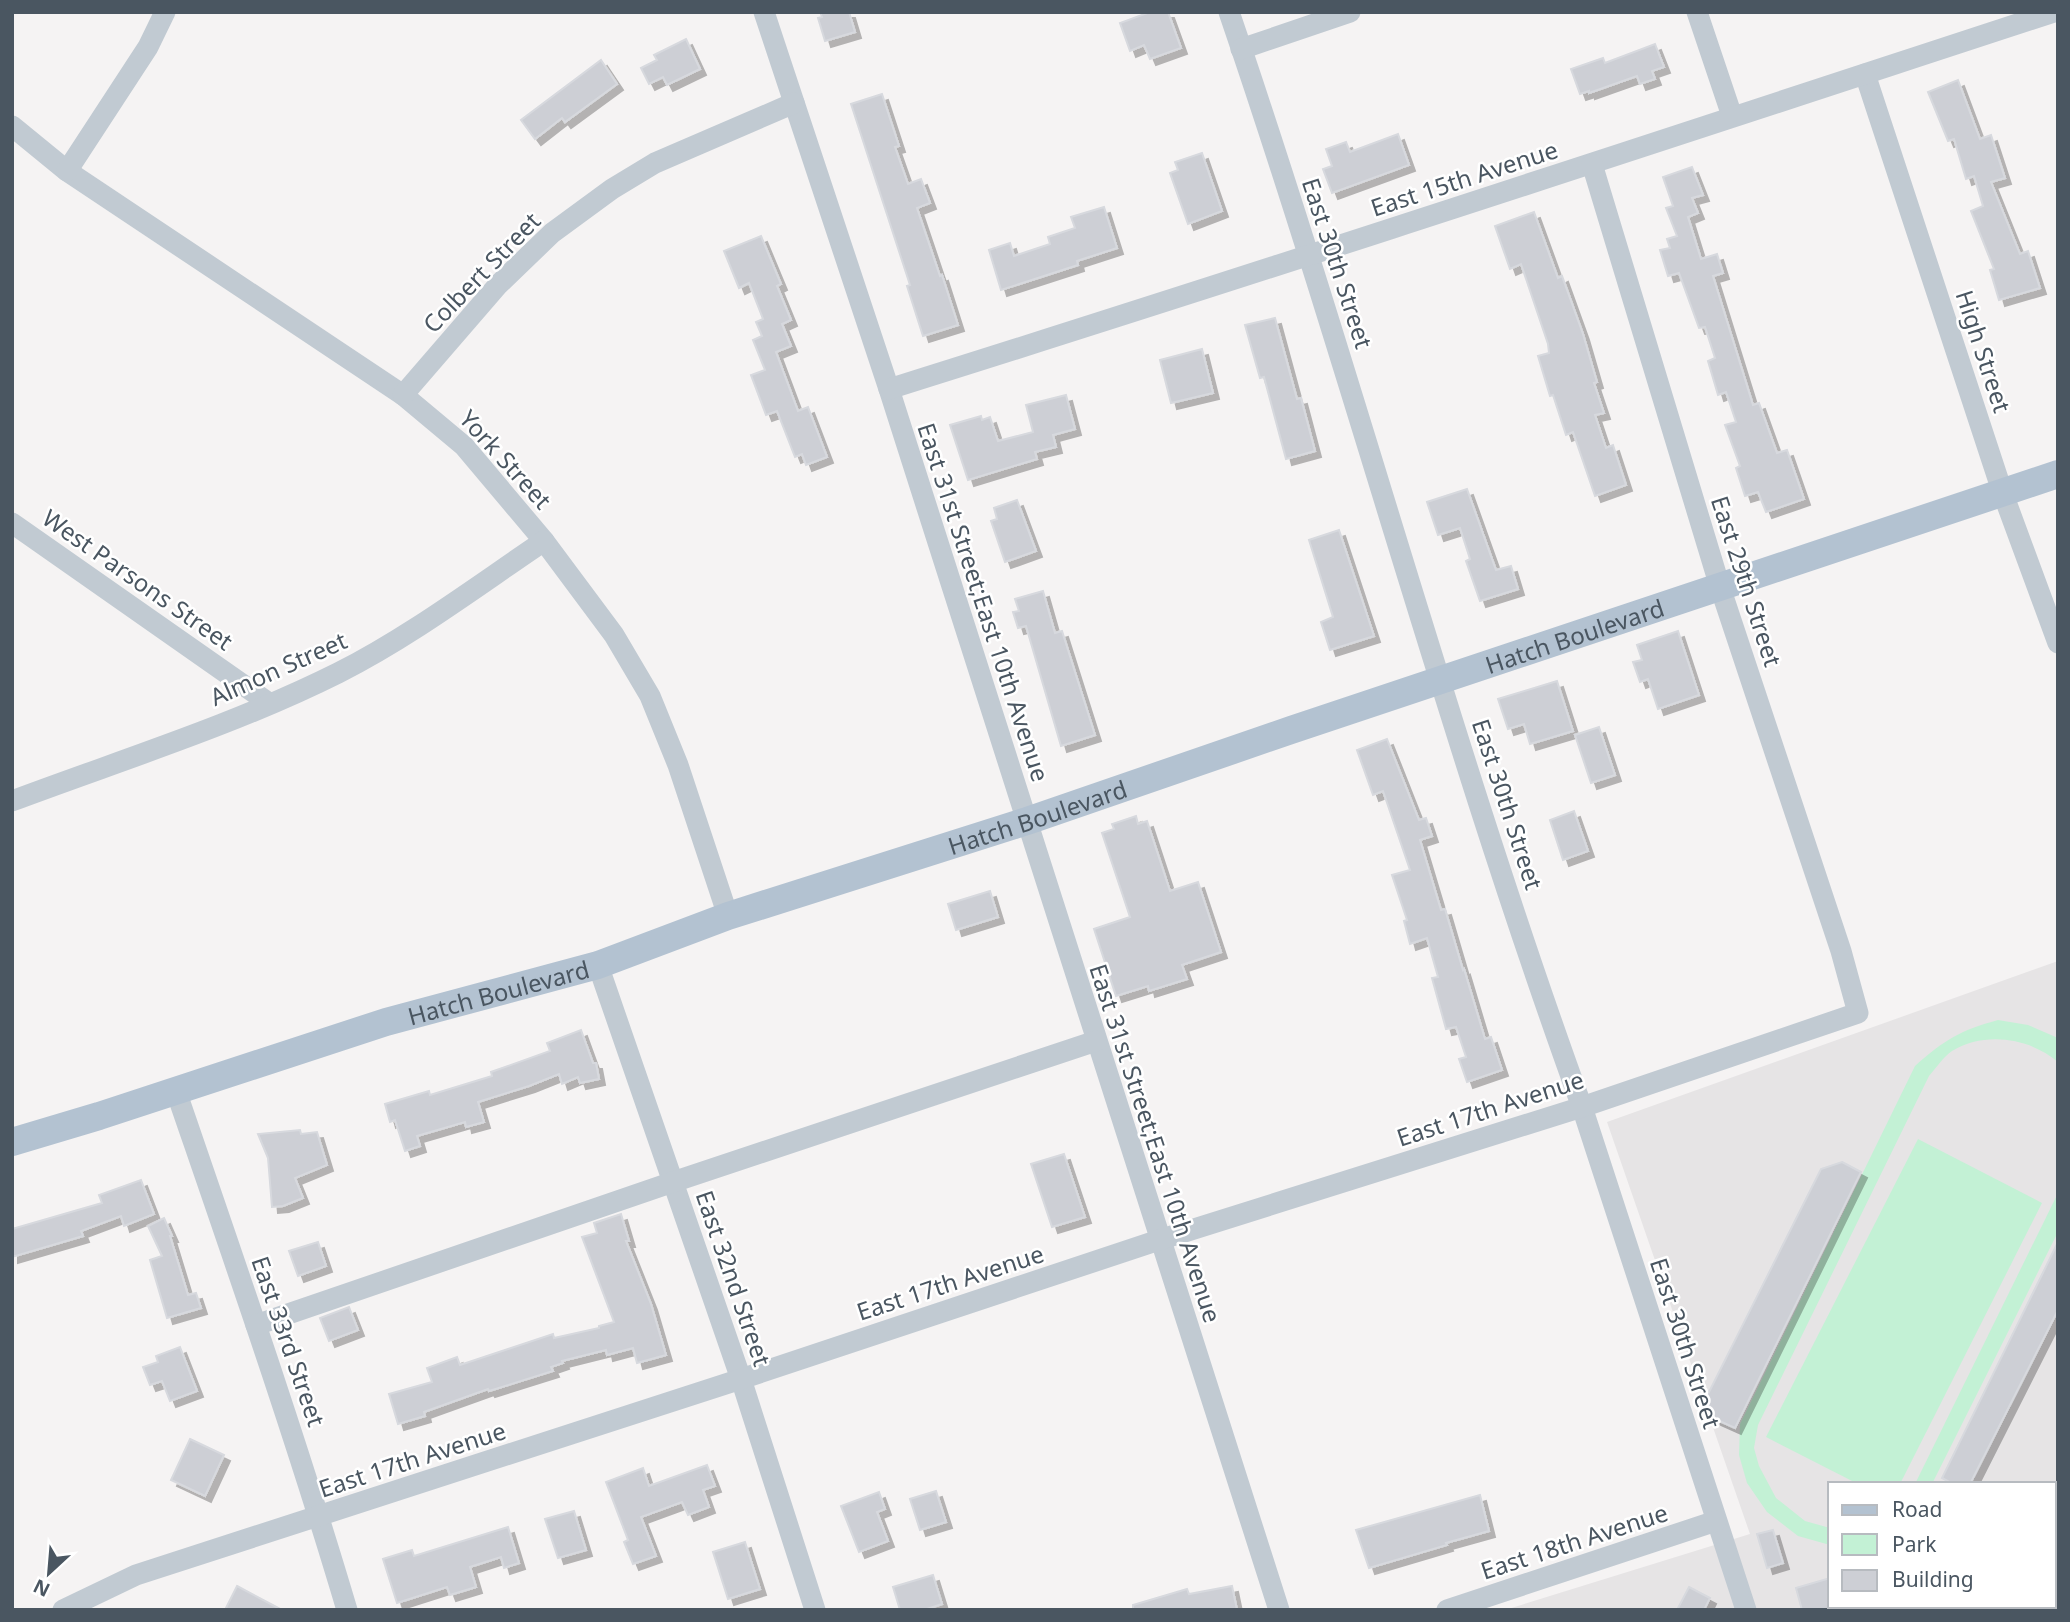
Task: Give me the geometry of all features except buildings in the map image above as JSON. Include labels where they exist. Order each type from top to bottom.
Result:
[{"type":"main road","name":"Hatch Boulevard","points":[[12,1142],[386,1022],[598,965],[728,916],[1027,821],[2058,474]]},
{"type":"street","points":[[67,171],[148,47],[165,12]]},
{"type":"street","name":"East 31st Street;East 10th Avenue","points":[[764,12],[888,389],[1279,1610]]},
{"type":"street","name":"East 30th Street","points":[[1229,12],[1310,257],[1441,681],[1746,1610]]},
{"type":"street","points":[[1241,49],[1350,12]]},
{"type":"street","points":[[1698,12],[1732,116]]},
{"type":"street","name":"East 15th Avenue","points":[[888,389],[1310,257],[2054,12]]},
{"type":"street","name":"High Street","points":[[1865,74],[2002,491],[2058,643]]},
{"type":"street","name":"Colbert Street","points":[[403,395],[498,285],[552,233],[612,189],[655,163],[794,103]]},
{"type":"street","name":"York Street","points":[[12,126],[67,171],[403,395],[464,446],[544,541],[614,635],[650,696],[678,765],[728,916]]},
{"type":"street","name":"East 29th Street","points":[[1592,164],[1720,587],[1858,1013]]},
{"type":"street","name":"West Parsons Street","points":[[12,523],[268,703]]},
{"type":"street","name":"Almon Street","points":[[12,801],[206,729],[337,673],[370,655],[544,541]]},
{"type":"street","name":"East 32nd Street","points":[[598,965],[741,1379],[815,1610]]},
{"type":"street","name":"East 17th Avenue","points":[[63,1610],[136,1575],[1159,1240],[1582,1107],[1858,1013]]},
{"type":"street","points":[[256,1325],[1096,1041]]},
{"type":"street","name":"East 33rd Street","points":[[176,1091],[256,1325],[347,1610]]},
{"type":"street","name":"East 18th Avenue","points":[[1447,1610],[1716,1521]]},
{"type":"shaded area","points":[[2058,961],[2058,1610],[1505,1610],[1750,1534],[1607,1122]]},
{"type":"green space","points":[[1998,1020],[2028,1025],[2058,1038],[2058,1062],[2034,1047],[1993,1039],[1965,1045],[1952,1051],[1929,1076],[1758,1425],[1754,1448],[1759,1466],[1776,1498],[1805,1521],[1828,1527],[1828,1544],[1798,1536],[1767,1512],[1747,1483],[1739,1455],[1740,1424],[1915,1066],[1935,1049],[1974,1028]]},
{"type":"green space","points":[[1918,1139],[2042,1203],[1901,1482],[1854,1482],[1766,1437]]},
{"type":"green space","points":[[2058,1193],[2058,1232],[1933,1482],[1916,1482]]}]
